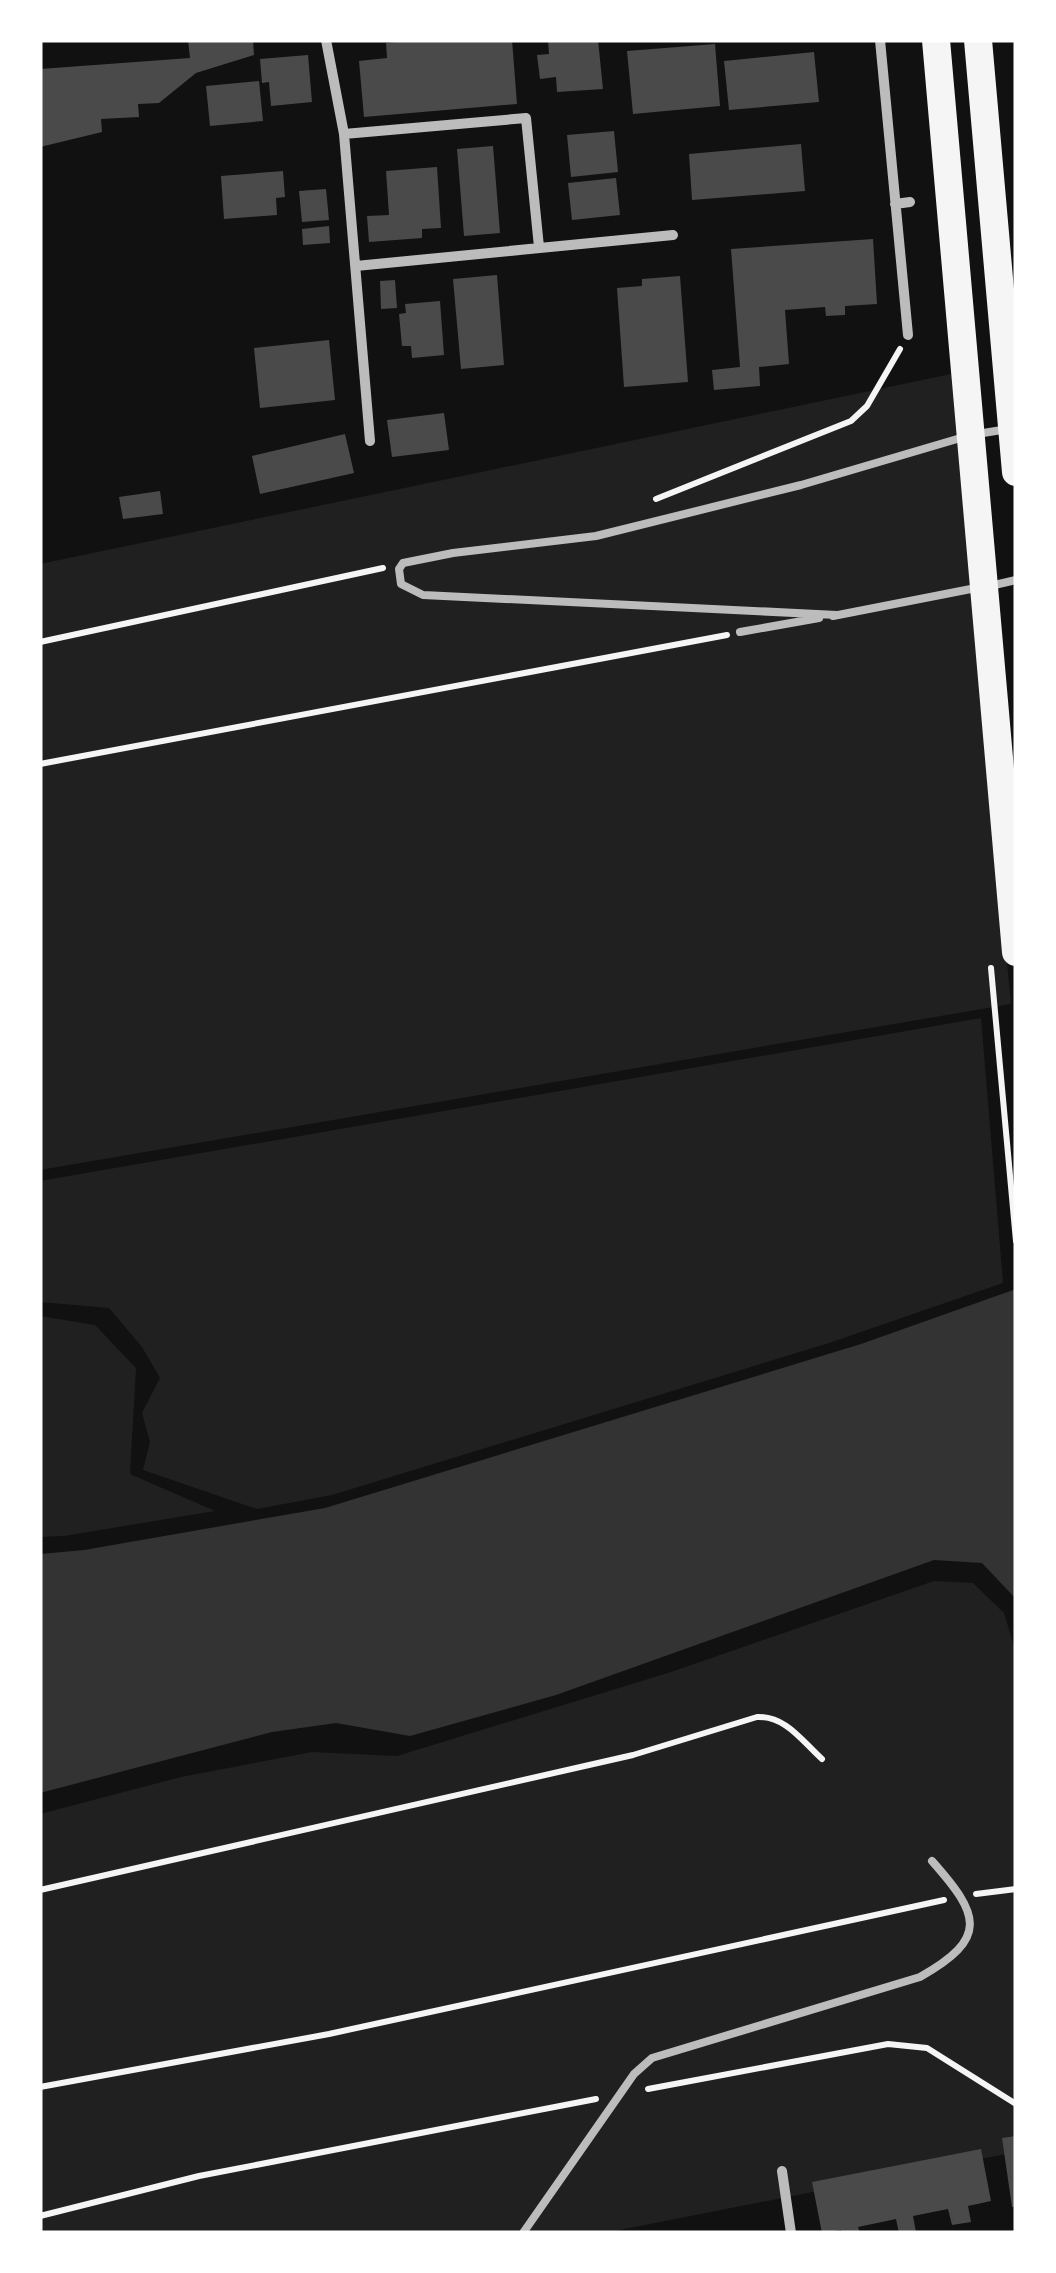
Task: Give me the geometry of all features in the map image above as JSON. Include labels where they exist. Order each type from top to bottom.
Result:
[{"type":"highway","points":[[936,40],[1016,952]]},
{"type":"highway","points":[[978,40],[1016,472]]},
{"type":"street","points":[[326,40],[344,134],[370,442]]},
{"type":"street","points":[[880,40],[908,335]]},
{"type":"street","points":[[344,134],[526,118],[539,247]]},
{"type":"street","points":[[894,204],[910,202]]},
{"type":"street","points":[[356,266],[673,234]]},
{"type":"street","points":[[782,2170],[792,2233]]},
{"type":"lane","points":[[837,615],[423,595],[400,584],[400,569],[403,562],[453,552],[596,536],[801,485],[945,440],[1012,428]]},
{"type":"lane","points":[[740,632],[1016,580]]},
{"type":"lane","points":[[523,2233],[619,2094],[652,2058],[920,1977],[948,1961],[968,1936],[971,1916],[963,1896],[932,1862]]},
{"type":"path","points":[[649,502],[851,420],[867,406],[908,335]]},
{"type":"path","points":[[40,642],[403,562]]},
{"type":"path","points":[[40,764],[740,632]]},
{"type":"path","points":[[40,1890],[633,1755],[757,1717],[782,1722],[822,1759]]},
{"type":"path","points":[[40,2087],[330,2034],[963,1896],[1016,1888]]},
{"type":"path","points":[[40,2216],[199,2176],[888,2044],[928,2048],[1016,2104]]},
{"type":"shaded area","points":[[951,374],[1011,1004],[40,1170],[40,564]]},
{"type":"shaded area","points":[[981,1018],[1003,1283],[829,1343],[332,1495],[257,1509],[143,1470],[150,1442],[142,1413],[160,1378],[142,1347],[109,1308],[40,1302],[40,1181]]},
{"type":"shaded area","points":[[1016,1289],[1016,1599],[982,1563],[934,1560],[556,1695],[410,1736],[336,1723],[272,1732],[40,1793],[40,1554],[84,1550],[325,1508],[861,1344]]},
{"type":"shaded area","points":[[40,1316],[95,1325],[136,1368],[130,1474],[215,1511],[40,1537]]},
{"type":"shaded area","points":[[934,1581],[973,1583],[1004,1613],[1016,1653],[1016,2152],[604,2233],[40,2233],[40,1814],[181,1777],[312,1752],[397,1756],[671,1672]]},
{"type":"building","points":[[188,40],[253,40],[254,55],[196,73],[159,103],[138,104],[139,117],[101,119],[102,132],[40,147],[40,69],[190,58]]},
{"type":"building","points":[[512,40],[517,104],[364,117],[359,61],[387,58],[386,43]]},
{"type":"building","points":[[548,40],[598,40],[603,89],[557,92],[556,77],[540,79],[537,55],[549,54]]},
{"type":"building","points":[[715,44],[720,106],[633,114],[627,51]]},
{"type":"building","points":[[814,52],[819,102],[729,110],[724,61]]},
{"type":"building","points":[[308,55],[312,102],[271,106],[269,82],[262,83],[260,59]]},
{"type":"building","points":[[259,81],[263,121],[210,126],[206,86]]},
{"type":"building","points":[[614,131],[618,172],[571,177],[567,135]]},
{"type":"building","points":[[801,144],[805,191],[692,200],[689,154]]},
{"type":"building","points":[[493,146],[500,233],[464,236],[457,149]]},
{"type":"building","points":[[437,167],[441,228],[422,229],[422,238],[369,242],[367,216],[389,215],[386,171]]},
{"type":"building","points":[[283,171],[285,197],[276,198],[277,215],[224,219],[221,176]]},
{"type":"building","points":[[616,178],[620,215],[572,220],[568,183]]},
{"type":"building","points":[[326,189],[329,220],[302,222],[299,191]]},
{"type":"building","points":[[329,226],[330,243],[303,245],[302,229]]},
{"type":"building","points":[[873,239],[877,304],[845,306],[845,315],[826,316],[825,307],[785,310],[789,364],[759,367],[760,386],[714,390],[712,370],[740,367],[731,249]]},
{"type":"building","points":[[497,275],[504,365],[461,369],[453,279]]},
{"type":"building","points":[[680,276],[688,382],[624,387],[617,288],[642,286],[642,279]]},
{"type":"building","points":[[395,280],[397,308],[381,309],[380,281]]},
{"type":"building","points":[[440,301],[444,355],[412,358],[411,346],[402,346],[399,314],[406,313],[405,304]]},
{"type":"building","points":[[329,340],[335,400],[260,408],[254,348]]},
{"type":"building","points":[[444,413],[449,450],[392,457],[387,420]]},
{"type":"building","points":[[345,434],[354,473],[260,494],[252,456]]},
{"type":"building","points":[[160,491],[163,514],[123,519],[119,497]]},
{"type":"building","points":[[1016,2136],[1016,2207],[1012,2207],[1002,2138]]},
{"type":"building","points":[[981,2149],[991,2201],[968,2206],[971,2222],[952,2225],[948,2209],[913,2216],[913,2233],[899,2233],[896,2219],[858,2227],[860,2233],[822,2233],[812,2182]]}]
